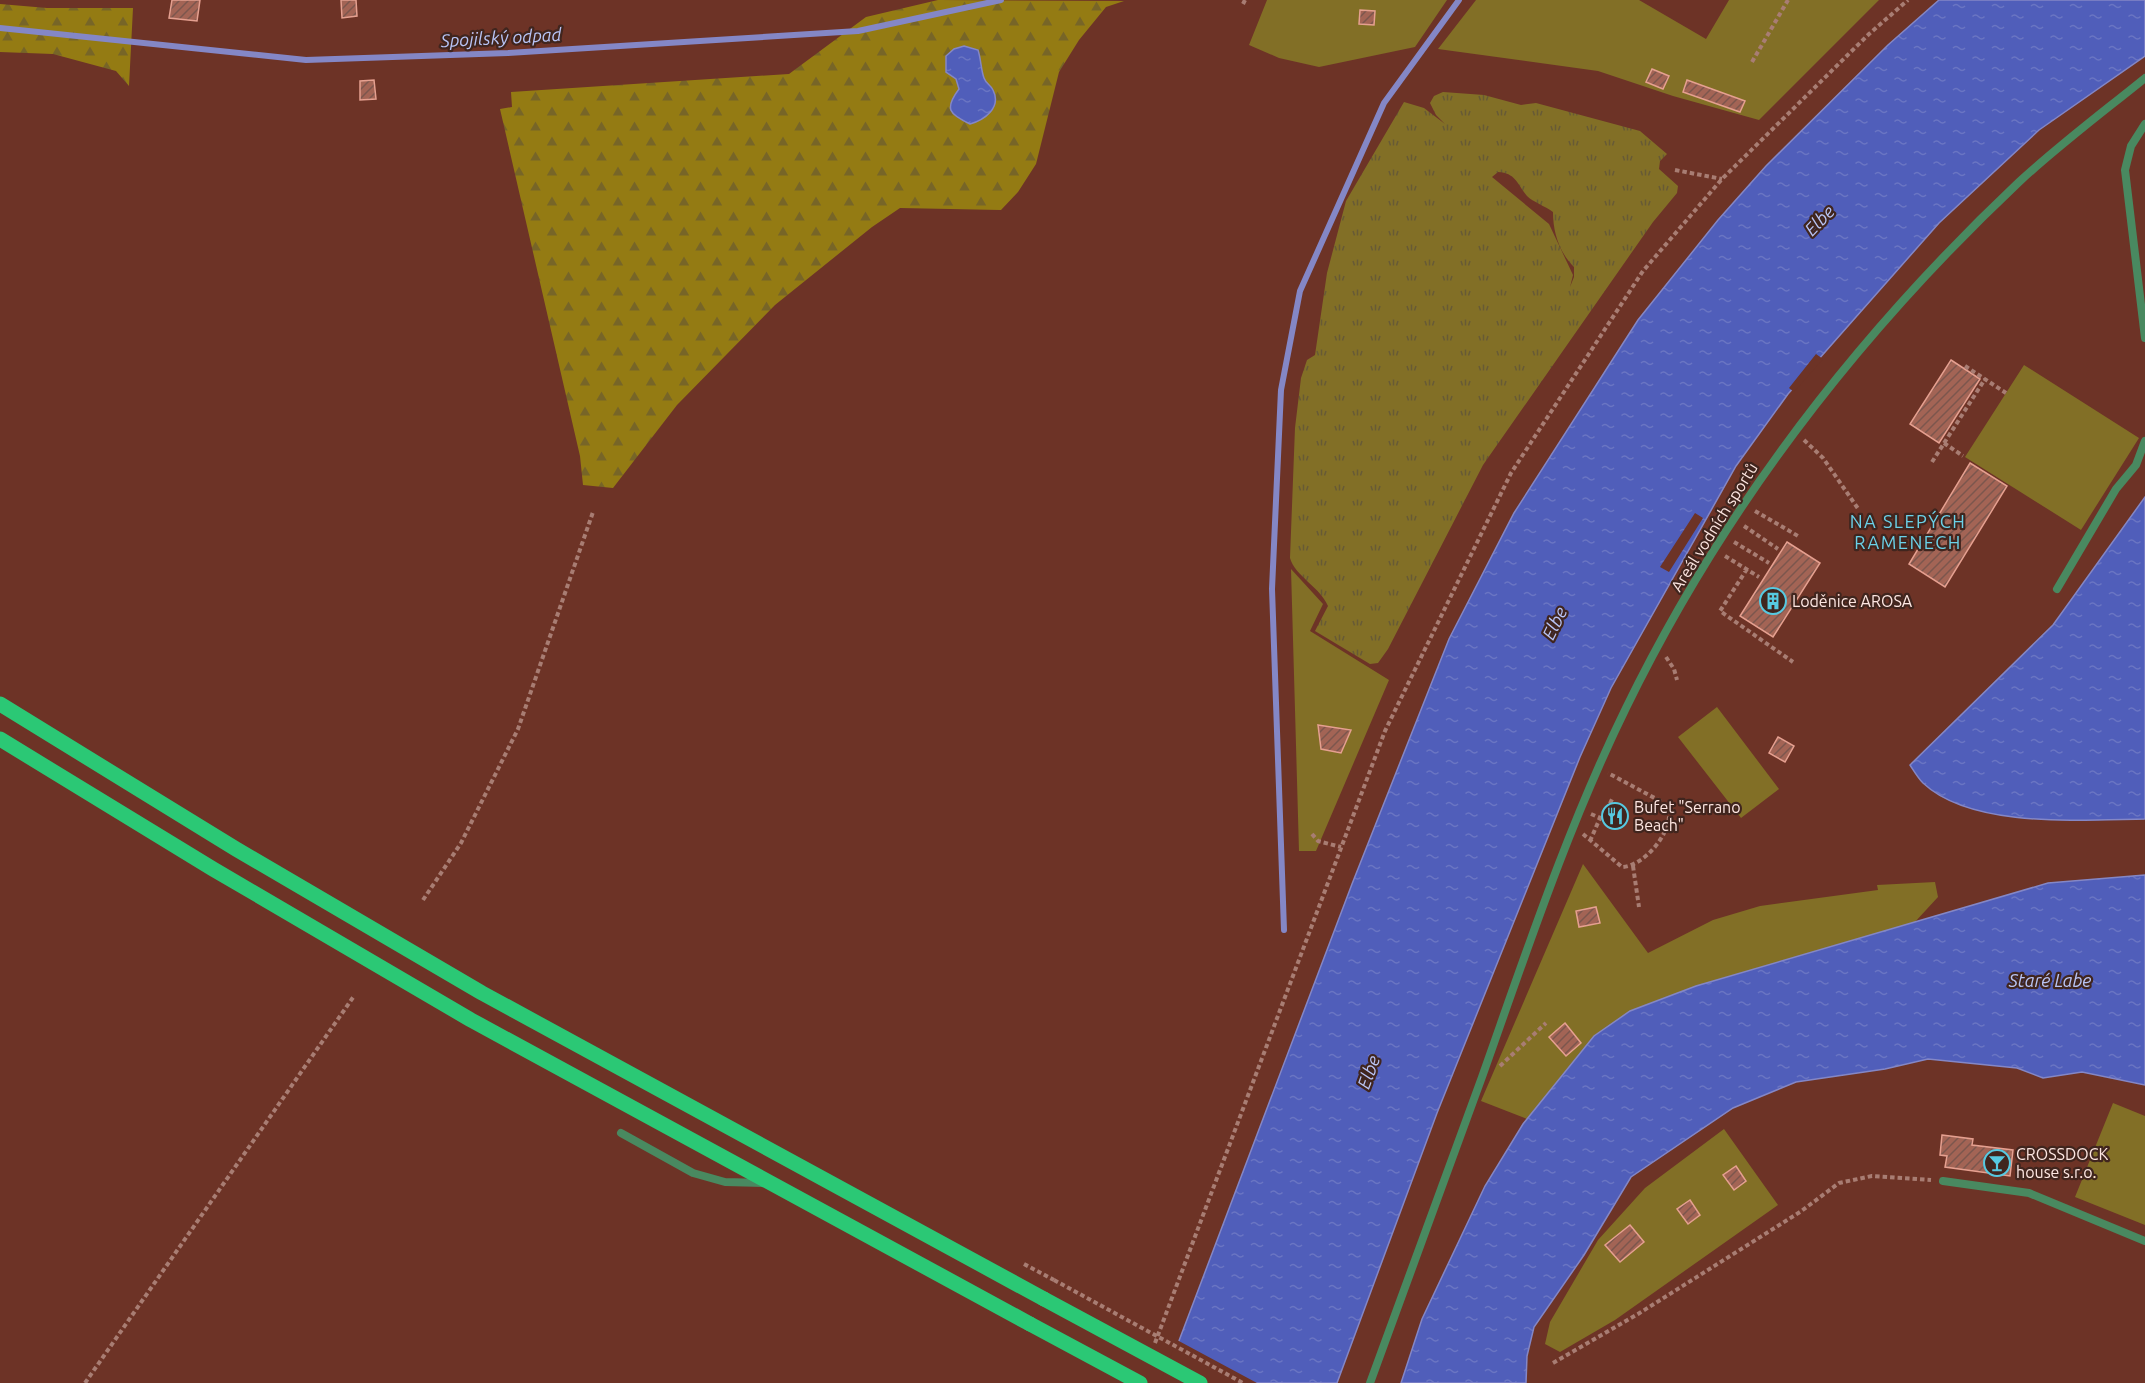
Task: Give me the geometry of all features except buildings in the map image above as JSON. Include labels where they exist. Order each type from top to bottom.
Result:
[{"type":"main road","points":[[0,704],[236,849],[482,993],[1200,1383]]},
{"type":"main road","points":[[0,739],[213,869],[471,1020],[1140,1383]]},
{"type":"lane","name":"Areál vodních sportů","points":[[1370,1383],[1531,938],[1582,810],[1624,711],[1723,536],[1825,391],[1927,273],[2022,179],[2145,78]]},
{"type":"lane","points":[[2145,124],[2131,146],[2125,170],[2145,338]]},
{"type":"lane","points":[[2057,589],[2116,489],[2136,465],[2145,441]]},
{"type":"lane","points":[[621,1133],[693,1173],[725,1182],[768,1183]]},
{"type":"lane","points":[[1943,1181],[2029,1193],[2145,1240]]},
{"type":"path","points":[[1752,62],[1788,0]]},
{"type":"path","points":[[1152,1350],[1386,731],[1510,473],[1643,271],[1722,178],[1869,34],[1908,0]]},
{"type":"path","points":[[1675,170],[1722,178]]},
{"type":"path","points":[[1965,366],[2006,393]]},
{"type":"path","points":[[1932,462],[1985,379]]},
{"type":"path","points":[[1795,431],[1823,458],[1859,510]]},
{"type":"path","points":[[1944,443],[1963,456]]},
{"type":"path","points":[[1744,504],[1798,536]]},
{"type":"path","points":[[423,900],[461,843],[518,729],[593,512]]},
{"type":"path","points":[[1734,518],[1778,549]]},
{"type":"path","points":[[1723,536],[1768,563]]},
{"type":"path","points":[[1715,550],[1760,577]]},
{"type":"path","points":[[1747,569],[1720,611],[1793,662]]},
{"type":"path","points":[[1659,647],[1674,669],[1677,680]]},
{"type":"path","points":[[1575,827],[1622,867],[1633,866],[1640,862],[1667,829],[1668,812],[1662,802],[1600,769]]},
{"type":"path","points":[[1582,810],[1603,819],[1613,797]]},
{"type":"path","points":[[1590,841],[1600,818]]},
{"type":"path","points":[[1312,834],[1318,841],[1341,847]]},
{"type":"path","points":[[1633,866],[1639,907]]},
{"type":"path","points":[[85,1383],[354,996]]},
{"type":"path","points":[[1482,1077],[1504,1064],[1546,1023]]},
{"type":"path","points":[[1553,1363],[1689,1282],[1800,1212],[1839,1183],[1872,1176],[1916,1178]]},
{"type":"path","points":[[1024,1264],[1243,1383]]},
{"type":"green space","points":[[938,0],[1124,1],[1106,7],[1079,40],[1059,72],[1036,164],[1018,192],[1001,210],[900,208],[872,227],[775,305],[677,405],[613,488],[583,485],[580,456],[500,109],[512,107],[511,92],[789,74],[866,17]]},
{"type":"green space","points":[[1267,0],[1447,0],[1415,47],[1319,67],[1279,58],[1249,45]]},
{"type":"green space","points":[[1476,0],[1639,0],[1706,39],[1729,0],[1879,0],[1759,120],[1673,96],[1598,71],[1438,49]]},
{"type":"green space","points":[[0,4],[47,8],[133,8],[129,86],[116,71],[53,54],[0,52]]},
{"type":"green space","points":[[1443,92],[1484,95],[1521,105],[1536,103],[1640,131],[1667,154],[1660,161],[1659,169],[1678,186],[1677,193],[1653,222],[1483,465],[1388,649],[1378,663],[1370,664],[1315,631],[1328,606],[1297,570],[1290,558],[1295,428],[1301,378],[1307,360],[1315,355],[1327,273],[1346,201],[1404,102],[1424,108],[1445,124],[1436,115],[1430,103],[1434,96]],"holes":[[[1498,172],[1516,180],[1527,196],[1553,212],[1558,241],[1564,255],[1574,267],[1574,277],[1570,287],[1573,275],[1549,224],[1492,177]]]},
{"type":"green space","points":[[2024,365],[2139,438],[2081,530],[1965,457]]},
{"type":"green space","points":[[1291,569],[1323,604],[1310,631],[1389,680],[1316,851],[1299,851]]},
{"type":"green space","points":[[1717,707],[1779,789],[1741,818],[1678,737]]},
{"type":"green space","points":[[1583,864],[1648,953],[1713,920],[1760,906],[1878,890],[1877,885],[1935,882],[1938,897],[1914,923],[1696,986],[1594,1036],[1527,1119],[1481,1101]]},
{"type":"green space","points":[[2113,1103],[2145,1116],[2145,1225],[2075,1197]]},
{"type":"green space","points":[[1724,1129],[1778,1205],[1615,1320],[1560,1352],[1545,1344],[1550,1322],[1598,1240],[1645,1188]]},
{"type":"water","name":"Elbe","points":[[1939,0],[2145,0],[2145,56],[2039,130],[1939,223],[1788,394],[1736,466],[1611,688],[1580,757],[1437,1113],[1337,1383],[1163,1383],[1352,884],[1449,639],[1514,513],[1638,320],[1718,220],[1766,166],[1888,45]]},
{"type":"water","points":[[964,46],[978,50],[984,78],[995,96],[990,112],[981,120],[970,124],[957,117],[951,110],[951,102],[959,89],[956,79],[946,72],[946,56],[954,49]]},
{"type":"water","points":[[2145,497],[2145,819],[2060,820],[1998,815],[1944,798],[1923,783],[1910,765],[2053,625]]},
{"type":"water","name":"Staré Labe","points":[[2145,875],[2145,1085],[2082,1072],[2043,1078],[2017,1068],[1928,1059],[1885,1069],[1796,1082],[1733,1108],[1631,1177],[1584,1255],[1534,1327],[1527,1356],[1526,1383],[1401,1383],[1422,1319],[1485,1186],[1523,1124],[1594,1036],[1630,1011],[1696,986],[2048,883]]},
{"type":"pier","points":[[1816,354],[1823,359],[1794,392],[1789,388]]},
{"type":"pier","points":[[1695,513],[1703,518],[1669,572],[1660,567]]},
{"type":"pier","points":[[1177,1340],[1257,1383],[1160,1383]]},
{"type":"waterway","name":"Spojilský odpad","points":[[0,28],[306,60],[508,53],[858,31],[1001,0]]},
{"type":"waterway","points":[[1284,930],[1272,589],[1281,390],[1300,291],[1384,103],[1459,0]]},
{"type":"place","name":"Loděnice AROSA","points":[[1773,601]]},
{"type":"place","name":"Bufet \"Serrano Beach\"","points":[[1615,816]]},
{"type":"place","name":"CROSSDOCK house s.r.o.","points":[[1997,1163]]},
{"type":"district","name":"NA SLEPÝCH RAMENECH","points":[[1908,531]]}]
